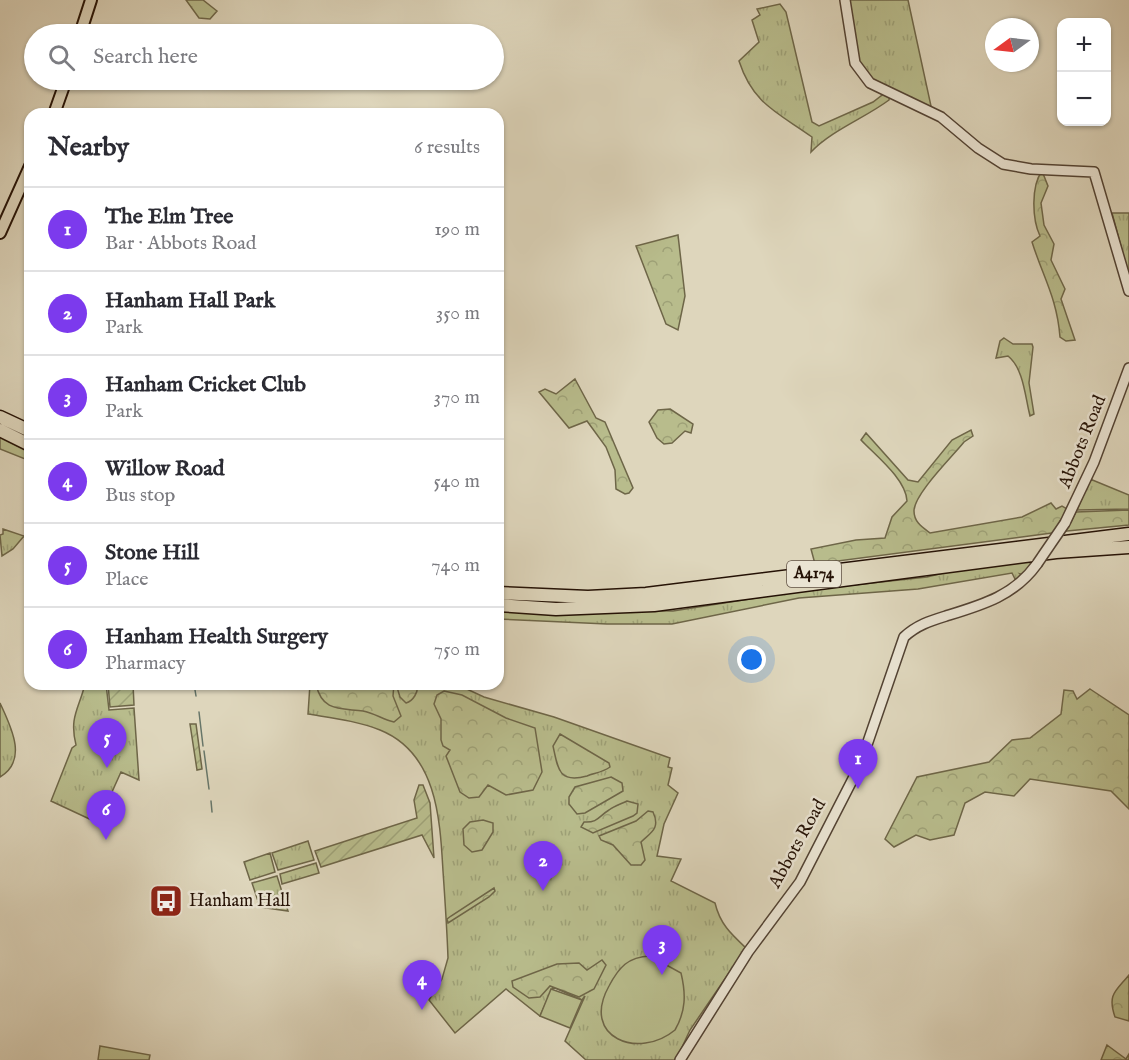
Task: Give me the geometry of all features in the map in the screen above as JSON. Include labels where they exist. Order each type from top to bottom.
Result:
[{"type":"highway","points":[[0,417],[24,428]]},
{"type":"highway","points":[[0,429],[24,442]]},
{"type":"highway","name":"A4174","points":[[504,593],[588,597],[646,594],[1129,534]]},
{"type":"highway","name":"A4174","points":[[504,605],[556,609],[654,605],[1056,552],[1129,547]]},
{"type":"main road","points":[[83,24],[90,0]]},
{"type":"main road","points":[[56,108],[62,90]]},
{"type":"main road","points":[[0,232],[24,178]]},
{"type":"street","points":[[844,0],[855,63],[870,82],[941,117],[978,148],[1003,164],[1031,169],[1091,169],[1094,172],[1129,291]]},
{"type":"street","name":"Abbots Road","points":[[680,1060],[721,991],[800,882],[811,862],[860,765],[904,637],[922,624],[998,598],[1021,584],[1065,523],[1094,462],[1129,368]]},
{"type":"green space","points":[[186,0],[203,0],[217,11],[210,19],[199,18]]},
{"type":"green space","points":[[845,0],[908,0],[931,106],[925,109],[890,94],[889,100],[880,107],[829,137],[811,152],[812,137],[777,113],[759,97],[751,88],[739,61],[759,42],[752,20],[760,15],[757,9],[780,4],[786,12],[812,122],[819,126],[873,102],[886,92],[860,71]]},
{"type":"green space","points":[[1042,171],[1048,186],[1041,203],[1044,225],[1054,244],[1051,260],[1065,289],[1061,299],[1075,340],[1066,341],[1060,337],[1053,299],[1032,242],[1040,236],[1035,221],[1034,194],[1038,177]]},
{"type":"green space","points":[[1112,213],[1129,213],[1129,276]]},
{"type":"green space","points":[[678,235],[685,296],[678,330],[666,324],[636,246]]},
{"type":"green space","points":[[1004,338],[1013,344],[1032,344],[1033,347],[1029,383],[1034,414],[1030,416],[1017,368],[1008,356],[996,358],[1000,341]]},
{"type":"green space","points":[[575,379],[596,418],[605,422],[633,488],[629,493],[625,494],[616,489],[615,470],[606,447],[587,421],[569,428],[539,392],[545,389],[556,394]]},
{"type":"green space","points":[[670,409],[693,424],[691,433],[685,431],[672,443],[664,444],[657,438],[649,422],[658,410]]},
{"type":"green space","points":[[971,430],[973,436],[964,442],[935,475],[916,504],[915,518],[930,533],[1022,517],[1051,503],[1056,509],[1062,506],[1069,510],[1063,523],[1071,522],[1076,512],[1129,510],[1129,525],[815,564],[811,549],[856,540],[885,538],[892,517],[907,501],[896,476],[861,440],[866,433],[908,480],[918,482],[952,440]]},
{"type":"green space","points":[[0,433],[24,445],[24,459],[0,449]]},
{"type":"green space","points":[[1090,479],[1129,495],[1129,509],[1077,510]]},
{"type":"green space","points":[[3,529],[24,536],[13,549],[2,556],[0,535],[3,534]]},
{"type":"green space","points":[[1035,558],[1024,575],[1020,574],[1023,577],[1017,583],[1012,573],[918,589],[799,598],[672,624],[607,624],[504,619],[504,609],[673,611],[807,590],[927,577],[968,567]]},
{"type":"green space","points":[[1090,689],[1129,715],[1129,809],[1111,791],[1030,779],[1014,796],[985,792],[965,803],[954,835],[930,840],[916,835],[894,847],[885,839],[917,777],[989,762],[1012,740],[1030,738],[1061,714],[1064,690],[1073,691],[1077,699]]},
{"type":"green space","points":[[83,690],[107,690],[109,710],[134,708],[139,780],[121,772],[98,823],[51,801],[72,748],[76,745],[74,720]]},
{"type":"green space","points":[[109,690],[133,690],[134,705],[110,707]]},
{"type":"green space","points":[[310,690],[469,690],[484,697],[554,717],[670,758],[668,767],[672,768],[668,785],[678,793],[664,824],[657,856],[681,859],[671,881],[715,903],[723,923],[746,948],[690,1030],[676,1060],[586,1060],[565,1041],[585,996],[582,1000],[553,987],[540,1016],[506,989],[455,1033],[429,1000],[442,979],[448,958],[440,830],[432,790],[424,771],[413,754],[399,741],[380,730],[354,722],[308,714]]},
{"type":"green space","points":[[318,690],[394,690],[393,696],[401,716],[394,722],[363,711],[340,709],[327,704]]},
{"type":"green space","points":[[398,690],[417,690],[415,696],[406,703],[400,697]]},
{"type":"green space","points":[[444,691],[462,695],[506,718],[535,728],[542,772],[533,790],[506,795],[488,785],[479,797],[469,798],[460,792],[446,756],[450,750],[443,746],[441,740],[441,719],[434,704],[437,695]]},
{"type":"green space","points":[[0,703],[12,732],[15,752],[14,761],[9,770],[0,777]]},
{"type":"green space","points":[[190,724],[196,724],[202,769],[197,770]]},
{"type":"green space","points":[[560,734],[609,763],[610,767],[577,778],[565,776],[558,767],[553,746]]},
{"type":"green space","points":[[611,777],[622,783],[623,791],[585,813],[577,814],[569,804],[569,797],[575,787]]},
{"type":"green space","points":[[419,785],[423,785],[430,803],[434,858],[422,835],[321,867],[315,851],[417,818],[414,800]]},
{"type":"green space","points":[[627,801],[638,804],[637,813],[633,816],[593,833],[581,827],[584,822],[595,820]]},
{"type":"green space","points":[[648,811],[653,812],[656,823],[653,830],[641,842],[645,860],[641,865],[631,865],[613,845],[601,840],[599,836],[636,821]]},
{"type":"green space","points":[[483,820],[493,823],[493,832],[482,850],[472,852],[464,845],[463,829],[470,822]]},
{"type":"green space","points":[[308,841],[314,860],[278,870],[272,853]]},
{"type":"green space","points":[[270,853],[275,872],[250,880],[244,862]]},
{"type":"green space","points":[[316,863],[319,873],[282,884],[280,874]]},
{"type":"green space","points":[[277,876],[288,911],[260,907],[252,883]]},
{"type":"green space","points":[[494,888],[495,891],[489,897],[448,923],[447,919]]},
{"type":"green space","points":[[650,956],[681,973],[684,988],[683,1009],[675,1030],[661,1039],[645,1043],[631,1043],[618,1039],[608,1031],[602,1019],[602,1004],[609,986],[625,964],[636,958]]},
{"type":"green space","points":[[602,960],[606,965],[594,989],[579,997],[550,986],[540,997],[529,998],[513,987],[512,981],[557,964],[579,963],[587,970]]},
{"type":"green space","points":[[1129,975],[1129,1021],[1115,1017],[1112,998]]},
{"type":"green space","points":[[551,989],[582,1000],[570,1028],[540,1016]]},
{"type":"green space","points":[[1107,1045],[1126,1059],[1129,1054],[1129,1060],[1101,1060]]},
{"type":"green space","points":[[100,1046],[150,1055],[149,1060],[98,1060]]},
{"type":"waterway","points":[[195,690],[196,696]]},
{"type":"waterway","points":[[199,712],[203,746]]},
{"type":"waterway","points":[[204,751],[209,789]]},
{"type":"waterway","points":[[211,801],[212,812]]},
{"type":"place","name":"Stone Hill","points":[[107,768]]},
{"type":"place","name":"The Elm Tree","points":[[858,789]]},
{"type":"place","name":"Hanham Health Surgery","points":[[106,840]]},
{"type":"place","name":"Hanham Hall Park","points":[[543,891]]},
{"type":"place","name":"Hanham Hall","points":[[166,901]]},
{"type":"place","name":"Hanham Cricket Club","points":[[662,975]]},
{"type":"place","name":"Willow Road","points":[[422,1010]]}]
